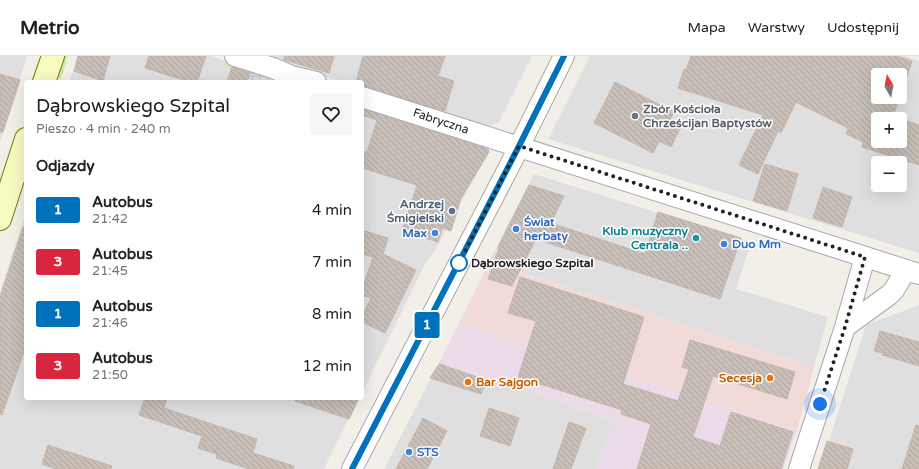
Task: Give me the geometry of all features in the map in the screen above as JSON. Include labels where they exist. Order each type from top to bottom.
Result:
[{"type":"street","points":[[45,80],[53,56]]},
{"type":"street","points":[[235,56],[273,68],[291,76],[308,80]]},
{"type":"street","points":[[352,469],[564,56]]},
{"type":"street","name":"Fabryczna","points":[[364,97],[913,272]]},
{"type":"street","points":[[0,219],[24,145]]},
{"type":"street","points":[[799,469],[845,327],[865,257]]},
{"type":"street","points":[[845,327],[889,295],[913,272]]},
{"type":"shaded area","points":[[0,56],[27,56],[0,142]]},
{"type":"shaded area","points":[[78,56],[210,56],[284,80],[70,80]]},
{"type":"shaded area","points":[[261,56],[532,56],[499,122],[487,127],[364,89],[364,80],[337,80]]},
{"type":"shaded area","points":[[590,56],[905,56],[919,61],[919,253],[548,139]]},
{"type":"shaded area","points":[[251,69],[276,80],[248,80]]},
{"type":"shaded area","points":[[364,106],[487,145],[489,152],[434,252],[426,262],[364,389]]},
{"type":"shaded area","points":[[534,174],[751,242],[736,289],[828,317],[814,367],[489,262]]},
{"type":"shaded area","points":[[24,219],[24,400],[358,400],[324,469],[0,469],[0,292]]},
{"type":"shaded area","points":[[489,262],[814,367],[797,430],[459,323]]},
{"type":"shaded area","points":[[919,305],[919,469],[820,469],[866,325]]},
{"type":"shaded area","points":[[459,323],[797,430],[783,469],[595,469],[614,421],[440,361]]},
{"type":"shaded area","points":[[440,361],[614,421],[595,469],[384,469]]},
{"type":"green space","points":[[63,56],[68,56],[61,79],[56,77]]},
{"type":"green space","points":[[226,61],[260,72],[249,74],[224,66]]},
{"type":"building","points":[[78,56],[110,56],[103,80],[74,71]]},
{"type":"building","points":[[149,56],[206,56],[198,80],[184,80],[145,68]]},
{"type":"building","points":[[284,56],[334,56],[329,73],[284,60]]},
{"type":"building","points":[[363,56],[445,56],[438,76],[454,81],[445,111],[364,87],[364,80],[357,80]]},
{"type":"building","points":[[691,56],[897,56],[912,61],[907,76],[907,68],[871,68],[871,104],[897,104],[894,112],[871,112],[871,148],[907,148],[907,121],[919,125],[919,165],[907,161],[907,156],[890,156],[862,147],[863,142],[846,134],[848,128],[796,102],[781,133],[778,131],[758,174],[739,165],[763,115],[678,88],[684,69],[686,70]]},
{"type":"building","points":[[232,67],[250,73],[248,80],[228,80]]},
{"type":"building","points":[[0,74],[20,80],[3,132],[0,132]]},
{"type":"building","name":"Zbór Kościoła Chrześcijan Baptystów","points":[[615,82],[674,112],[670,120],[681,126],[671,147],[659,141],[653,153],[594,123]]},
{"type":"building","points":[[364,110],[488,149],[489,152],[461,198],[451,231],[442,228],[438,242],[402,231],[417,185],[364,169],[364,151],[367,152],[377,120],[364,116]]},
{"type":"building","points":[[765,164],[798,174],[787,211],[753,201]]},
{"type":"building","points":[[529,185],[564,196],[551,223],[645,254],[658,212],[741,238],[720,299],[536,239],[512,286],[488,279],[499,248],[498,247]]},
{"type":"building","points":[[823,187],[852,197],[842,227],[813,218]]},
{"type":"building","points":[[24,227],[24,352],[2,415],[0,414],[0,297]]},
{"type":"building","points":[[364,231],[388,238],[383,254],[416,270],[385,333],[364,323],[364,312],[371,298],[364,296],[364,284],[373,257],[364,255]]},
{"type":"building","points":[[520,277],[644,317],[623,384],[678,401],[689,369],[682,367],[690,340],[795,372],[787,399],[713,376],[693,437],[720,446],[731,412],[793,432],[781,469],[637,469],[651,424],[621,414],[622,410],[518,377],[536,321],[508,313]]},
{"type":"building","points":[[880,331],[919,342],[919,366],[882,355],[883,353],[874,351]]},
{"type":"building","name":"Bar Sajgon","points":[[439,364],[486,380],[481,394],[430,378]]},
{"type":"building","points":[[144,400],[166,400],[164,408],[257,439],[253,453],[294,466],[293,469],[249,469],[216,458],[217,454],[198,448],[202,436],[139,415]]},
{"type":"building","points":[[295,400],[358,400],[349,419]]},
{"type":"building","points":[[489,408],[519,418],[510,446],[480,436]]},
{"type":"building","points":[[423,418],[447,431],[427,469],[396,469]]},
{"type":"building","points":[[569,422],[586,428],[571,469],[553,469]]},
{"type":"building","points":[[916,425],[919,426],[919,469],[902,469]]},
{"type":"building","points":[[827,441],[853,449],[847,469],[818,469]]},
{"type":"building","points":[[48,445],[112,466],[111,469],[56,469],[42,464]]},
{"type":"bus line","name":"1","points":[[352,469],[564,56]]},
{"type":"place","name":"Zbór Kościoła Chrześcijan Baptystów","points":[[635,116]]},
{"type":"place","name":"Andrzej Śmigielski","points":[[452,211]]},
{"type":"place","name":"Świat herbaty","points":[[516,229]]},
{"type":"place","name":"Max","points":[[435,233]]},
{"type":"place","name":"Klub muzyczny Centrala ..","points":[[696,238]]},
{"type":"place","name":"Duo Mm","points":[[724,244]]},
{"type":"place","name":"Dąbrowskiego Szpital","points":[[459,263]]},
{"type":"place","name":"Secesja","points":[[770,378]]},
{"type":"place","name":"Bar Sajgon","points":[[468,382]]},
{"type":"place","name":"STS","points":[[409,452]]},
{"type":"route","points":[[459,263],[519,146],[865,257],[845,327],[820,404]]}]
